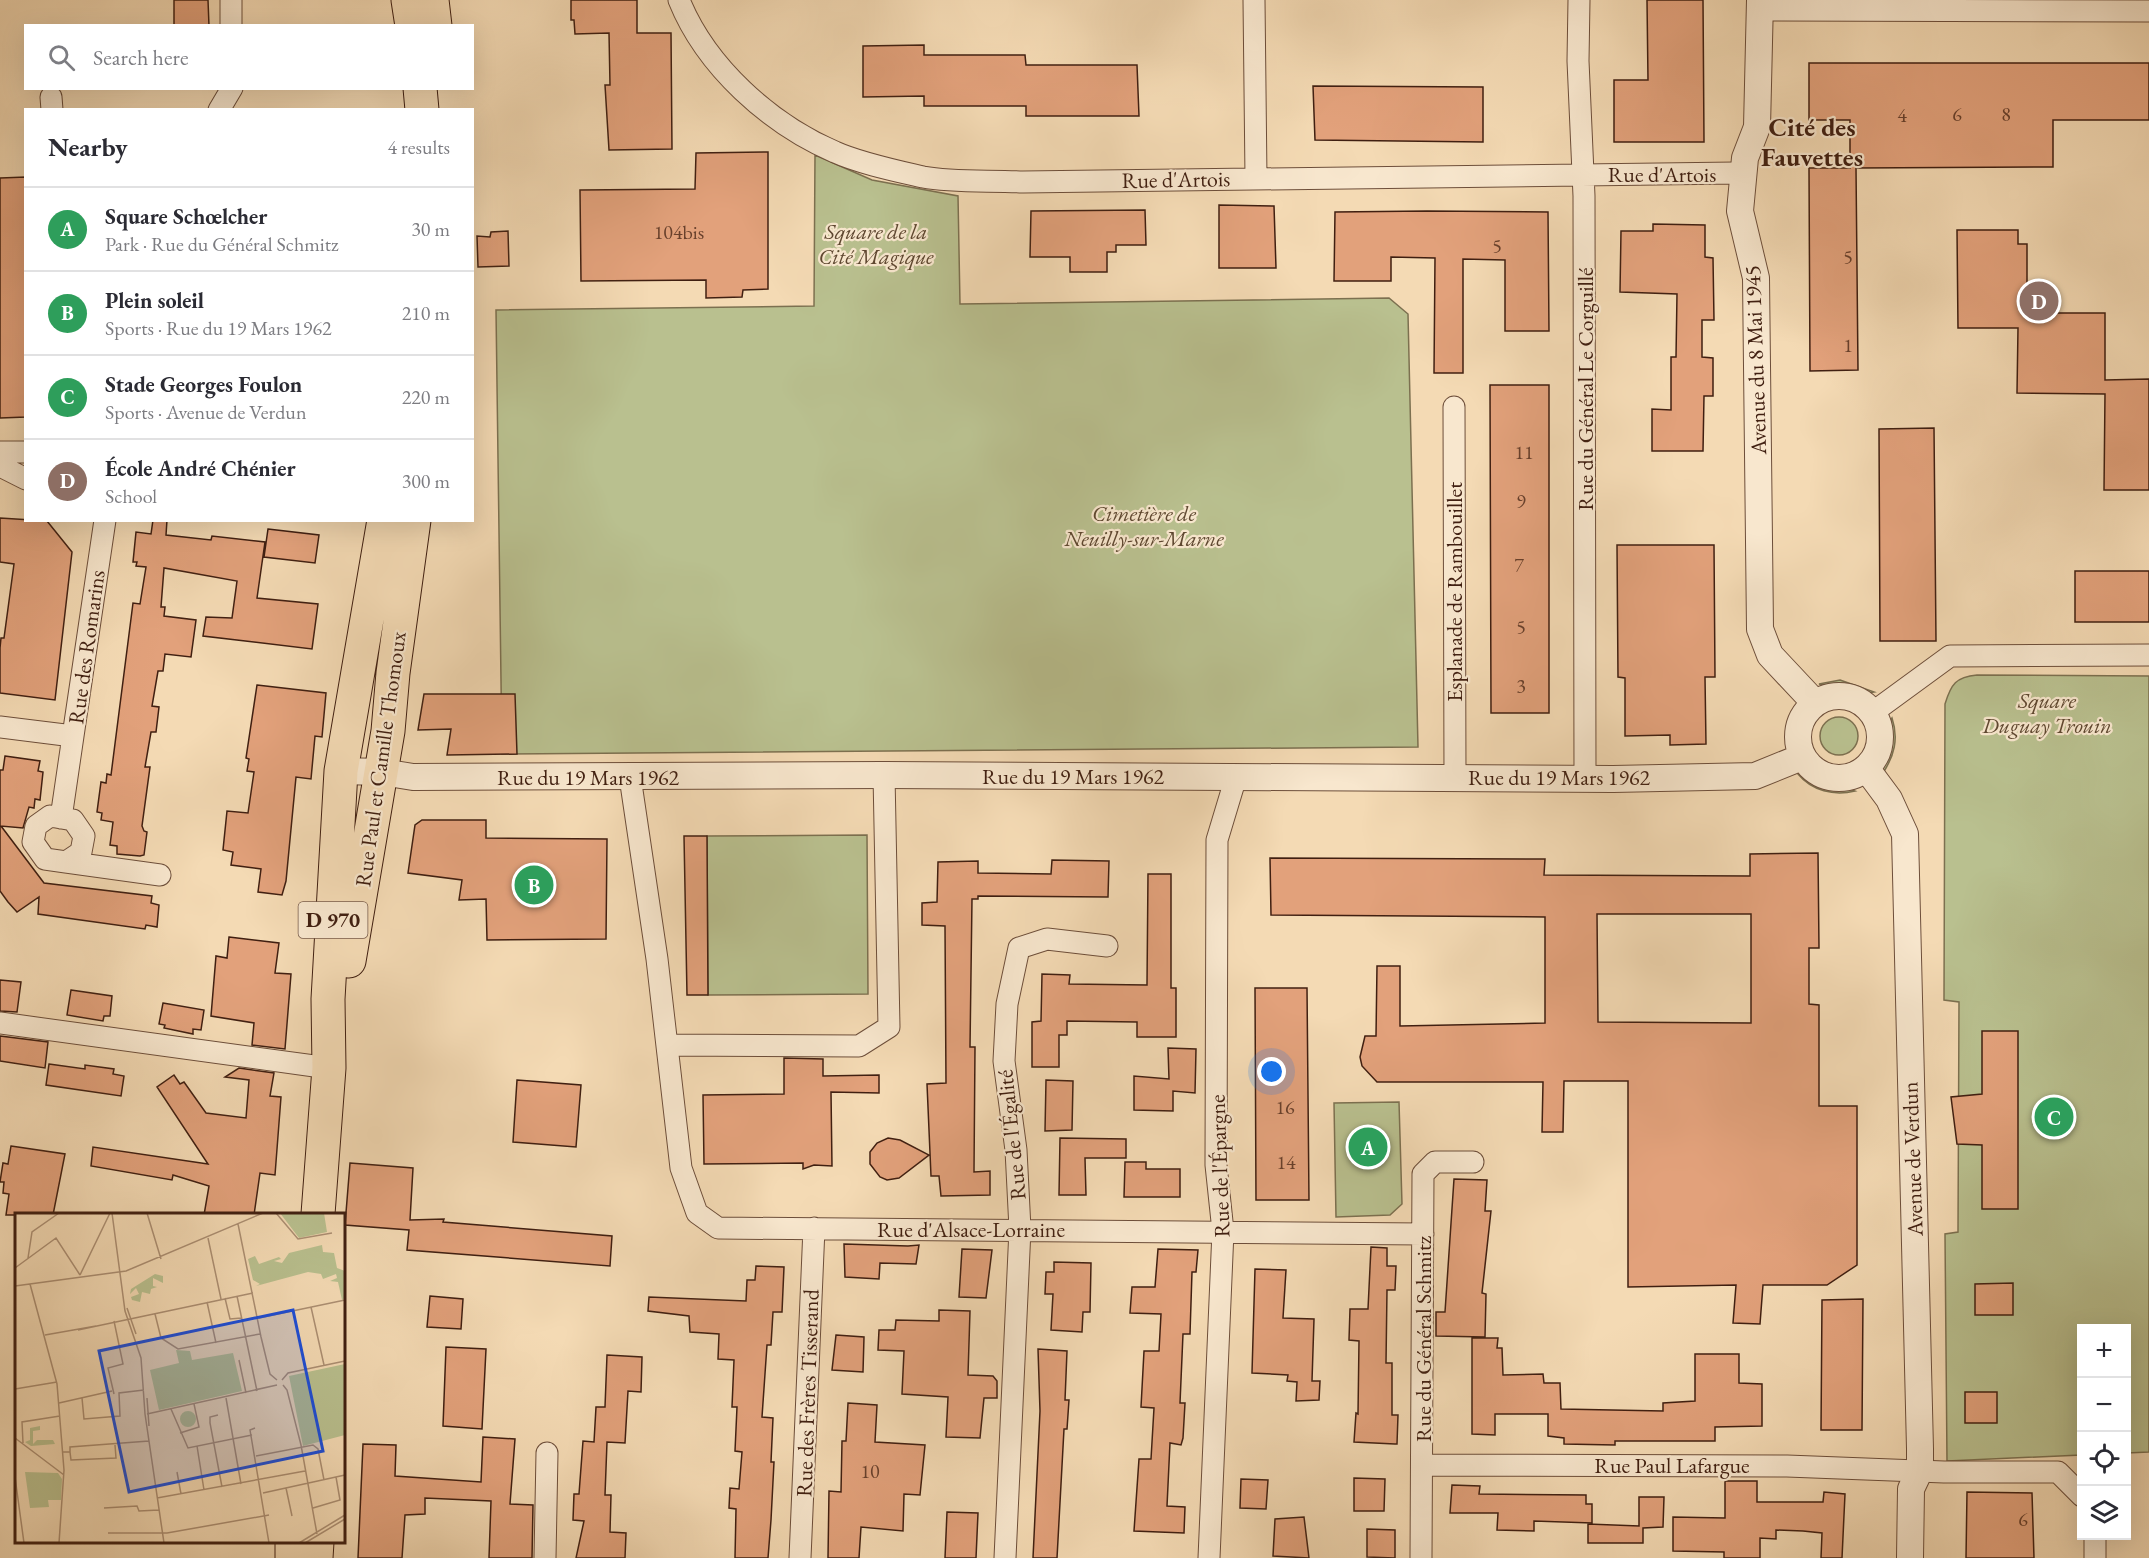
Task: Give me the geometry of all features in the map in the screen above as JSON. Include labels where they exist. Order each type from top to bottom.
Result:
[{"type":"main road","points":[[408,0],[412,24]]},
{"type":"main road","points":[[432,0],[435,24]]},
{"type":"main road","points":[[420,90],[422,108]]},
{"type":"main road","points":[[441,90],[443,108]]},
{"type":"main road","name":"Rue Paul et Camille Thomoux","points":[[318,1213],[329,1068],[328,999],[341,771],[384,522]]},
{"type":"main road","name":"Rue Paul et Camille Thomoux","points":[[329,1068],[340,1020],[382,772],[414,522]]},
{"type":"main road","points":[[316,1558],[317,1543]]},
{"type":"street","points":[[231,0],[231,24]]},
{"type":"street","name":"Rue d'Artois","points":[[679,0],[710,54],[750,97],[789,127],[836,153],[925,177],[1023,182],[1583,174],[1735,173],[1743,176]]},
{"type":"street","points":[[1254,0],[1256,178]]},
{"type":"street","name":"Rue du Général Le Corguillé","points":[[1579,0],[1583,174],[1585,779]]},
{"type":"street","points":[[1760,5],[2149,11]]},
{"type":"street","name":"Avenue du 8 Mai 1945","points":[[1760,5],[1756,127],[1745,158],[1740,211],[1756,278],[1760,629],[1770,655],[1815,703]]},
{"type":"street","points":[[220,108],[231,90]]},
{"type":"street","name":"Esplanade de Rambouillet","points":[[1454,407],[1455,777]]},
{"type":"street","points":[[0,452],[24,452]]},
{"type":"street","points":[[0,466],[24,478]]},
{"type":"street","name":"Rue des Romarins","points":[[0,727],[74,736],[105,522]]},
{"type":"street","points":[[1872,713],[1950,656],[2149,655]]},
{"type":"street","points":[[1827,698],[1852,698],[1872,713],[1880,736],[1874,759],[1866,768],[1844,778],[1831,778],[1815,770],[1802,757],[1797,733],[1806,711],[1815,703],[1827,698]]},
{"type":"street","points":[[61,818],[74,736]]},
{"type":"street","name":"Rue du 19 Mars 1962","points":[[341,771],[382,772],[413,777],[884,775],[1585,779],[1755,776],[1802,757]]},
{"type":"street","name":"Avenue de Verdun","points":[[1866,768],[1889,799],[1905,834],[1920,1470],[1911,1490],[1910,1558]]},
{"type":"street","points":[[668,1045],[859,1046],[889,1027],[884,775]]},
{"type":"street","name":"Rue d'Alsace-Lorraine","points":[[630,777],[668,1045],[681,1168],[697,1213],[718,1228],[1423,1234]]},
{"type":"street","name":"Rue de l'Épargne","points":[[1209,1558],[1223,1231],[1216,1165],[1217,840],[1236,777]]},
{"type":"street","points":[[66,862],[81,852],[84,836],[73,820],[50,816],[36,826],[33,842],[45,859],[66,862],[160,875]]},
{"type":"street","name":"Rue de l'Égalité","points":[[1005,1558],[1020,1229],[1016,1150],[1004,1060],[1007,1004],[1019,948],[1047,939],[1107,946]]},
{"type":"street","points":[[0,1023],[329,1068]]},
{"type":"street","name":"Rue du Général Schmitz","points":[[1421,1558],[1424,1465],[1423,1174],[1435,1162],[1473,1162]]},
{"type":"street","name":"Rue des Frères Tisserand","points":[[800,1558],[814,1228]]},
{"type":"street","points":[[545,1558],[547,1453]]},
{"type":"street","name":"Rue Paul Lafargue","points":[[1424,1465],[1787,1466],[2058,1472],[2077,1491]]},
{"type":"street","points":[[2095,1540],[2095,1558]]},
{"type":"green space","name":"Cimetière de Neuilly-sur-Marne","points":[[815,155],[872,180],[958,196],[960,304],[1389,298],[1408,314],[1418,747],[502,754],[496,310],[814,306]]},
{"type":"green space","name":"Square Duguay Trouin","points":[[1977,675],[2149,676],[2149,1452],[2131,1453],[2131,1324],[2077,1324],[2077,1455],[1947,1461],[1945,1234],[1958,1232],[1959,1002],[1944,1000],[1945,704],[1952,687],[1964,678]]},
{"type":"green space","points":[[1840,680],[1874,692],[1857,695],[1819,684]]},
{"type":"green space","points":[[1839,717],[1852,723],[1858,736],[1852,749],[1839,755],[1826,749],[1820,736],[1826,723]]},
{"type":"green space","points":[[1892,718],[1895,733],[1894,747],[1883,773],[1882,745]]},
{"type":"green space","points":[[1807,773],[1855,791],[1839,793],[1824,791],[1810,785],[1798,774]]},
{"type":"green space","points":[[867,835],[868,994],[708,995],[707,836]]},
{"type":"green space","points":[[1399,1102],[1402,1204],[1390,1215],[1336,1217],[1334,1103]]},
{"type":"building","points":[[174,0],[208,0],[209,24],[174,24]]},
{"type":"building","points":[[571,0],[637,0],[637,33],[671,33],[672,149],[609,150],[605,85],[610,85],[609,33],[575,34],[574,20],[571,20]]},
{"type":"building","points":[[1647,0],[1703,0],[1704,142],[1614,142],[1614,80],[1648,80]]},
{"type":"building","points":[[924,45],[924,55],[1025,55],[1026,65],[1137,65],[1139,116],[1026,116],[1026,106],[924,106],[924,96],[863,97],[863,46]]},
{"type":"building","points":[[1809,63],[2149,63],[2149,120],[2053,120],[2053,167],[1856,168],[1858,370],[1810,371],[1809,168],[1850,168],[1850,120],[1809,120]]},
{"type":"building","points":[[1313,86],[1483,87],[1483,142],[1315,140]]},
{"type":"building","points":[[768,152],[768,289],[743,290],[742,297],[706,298],[706,280],[581,281],[580,190],[695,189],[696,153]]},
{"type":"building","points":[[24,177],[24,417],[0,418],[0,178]]},
{"type":"building","points":[[1219,205],[1274,206],[1276,268],[1219,268]]},
{"type":"building","points":[[1145,210],[1146,245],[1116,245],[1116,252],[1107,252],[1107,272],[1070,272],[1070,257],[1030,257],[1031,211]]},
{"type":"building","points":[[1335,212],[1548,212],[1549,331],[1505,331],[1505,260],[1463,259],[1463,373],[1434,373],[1435,258],[1391,257],[1391,281],[1334,281]]},
{"type":"building","points":[[1653,224],[1705,225],[1705,257],[1713,258],[1714,320],[1702,320],[1702,357],[1713,358],[1713,396],[1704,396],[1703,451],[1652,451],[1652,409],[1671,410],[1671,357],[1676,357],[1677,294],[1620,292],[1621,231],[1653,231]]},
{"type":"building","points":[[1957,230],[2018,230],[2018,244],[2027,244],[2027,313],[2105,313],[2105,380],[2149,379],[2149,490],[2104,490],[2105,394],[2017,393],[2018,328],[1958,328]]},
{"type":"building","points":[[508,231],[509,266],[478,267],[477,236],[490,237],[491,232]]},
{"type":"building","points":[[1490,385],[1549,385],[1549,713],[1491,713]]},
{"type":"building","points":[[1934,428],[1936,641],[1880,641],[1879,429]]},
{"type":"building","points":[[0,518],[24,520],[24,522],[48,522],[72,552],[55,700],[0,693],[1,638],[4,638],[14,564],[0,562]]},
{"type":"building","points":[[153,522],[167,522],[166,535],[211,540],[212,536],[265,542],[257,598],[318,604],[312,649],[203,636],[206,617],[232,618],[237,581],[164,568],[161,607],[165,607],[164,616],[196,620],[191,657],[165,654],[163,671],[158,671],[152,706],[159,707],[156,732],[151,732],[145,767],[150,767],[142,826],[147,832],[144,855],[140,856],[117,854],[117,846],[110,845],[113,822],[101,820],[102,813],[97,812],[101,782],[106,783],[107,774],[111,775],[133,603],[140,604],[146,567],[136,566],[137,562],[133,562],[136,532],[151,534]]},
{"type":"building","points":[[268,529],[319,535],[315,563],[264,557]]},
{"type":"building","points":[[1617,545],[1714,545],[1715,677],[1705,677],[1706,744],[1670,745],[1670,735],[1625,736],[1625,678],[1618,677]]},
{"type":"building","points":[[2075,571],[2149,571],[2149,622],[2075,622]]},
{"type":"building","points":[[257,685],[326,693],[322,737],[315,736],[311,779],[296,777],[286,881],[282,895],[258,892],[261,869],[231,865],[233,852],[223,850],[227,811],[248,813],[254,772],[247,771],[249,759],[246,758]]},
{"type":"building","points":[[424,694],[515,694],[517,754],[447,755],[451,729],[418,730]]},
{"type":"building","points":[[5,756],[40,761],[38,771],[43,772],[40,800],[35,799],[34,808],[29,807],[23,828],[1,826],[44,883],[152,896],[151,903],[159,905],[157,927],[146,925],[145,929],[38,914],[39,897],[17,912],[8,902],[0,891],[0,770],[3,770]]},
{"type":"building","points":[[422,820],[486,820],[486,838],[607,839],[606,939],[487,940],[486,899],[459,900],[462,880],[408,873],[415,825]]},
{"type":"building","points":[[684,836],[707,836],[708,995],[687,995]]},
{"type":"building","points":[[1818,853],[1819,948],[1809,948],[1809,1004],[1819,1005],[1819,1106],[1857,1106],[1857,1265],[1827,1285],[1763,1285],[1760,1324],[1733,1323],[1736,1285],[1628,1287],[1628,1081],[1564,1081],[1563,1132],[1542,1132],[1543,1082],[1377,1082],[1362,1066],[1360,1057],[1365,1036],[1376,1036],[1377,966],[1400,966],[1400,1026],[1545,1023],[1545,917],[1271,915],[1270,858],[1545,859],[1544,875],[1750,876],[1750,854]],"holes":[[[1597,914],[1751,914],[1751,1023],[1598,1022]]]},
{"type":"building","points":[[1052,860],[1109,861],[1108,897],[978,896],[978,899],[972,899],[970,1047],[975,1047],[974,1172],[990,1171],[990,1195],[941,1196],[939,1176],[931,1176],[927,1084],[946,1083],[945,926],[922,925],[922,903],[937,902],[938,862],[978,861],[978,873],[1051,874]]},
{"type":"building","points":[[1148,874],[1171,874],[1171,988],[1176,988],[1176,1037],[1137,1037],[1137,1022],[1067,1021],[1067,1035],[1059,1035],[1059,1067],[1032,1067],[1032,1022],[1041,1021],[1042,974],[1070,975],[1069,984],[1147,985]]},
{"type":"building","points":[[229,937],[279,943],[275,973],[291,974],[285,1049],[252,1045],[254,1023],[211,1016],[216,956],[227,958]]},
{"type":"building","points":[[0,980],[21,982],[17,1012],[0,1011]]},
{"type":"building","points":[[1255,988],[1307,988],[1309,1200],[1256,1200]]},
{"type":"building","points":[[71,990],[112,996],[110,1016],[104,1016],[103,1021],[67,1015]]},
{"type":"building","points":[[163,1003],[204,1010],[201,1030],[193,1029],[193,1034],[164,1028],[165,1025],[159,1024]]},
{"type":"building","points":[[1982,1031],[2018,1031],[2018,1209],[1982,1209],[1982,1145],[1957,1144],[1951,1097],[1982,1094]]},
{"type":"building","points":[[0,1036],[48,1042],[45,1068],[0,1061]]},
{"type":"building","points":[[1168,1048],[1196,1049],[1195,1093],[1173,1091],[1173,1111],[1134,1110],[1134,1076],[1169,1079]]},
{"type":"building","points":[[784,1058],[823,1059],[823,1076],[879,1075],[879,1093],[831,1092],[832,1166],[814,1165],[803,1169],[803,1163],[704,1164],[703,1095],[784,1094]]},
{"type":"building","points":[[49,1064],[85,1069],[85,1065],[114,1069],[113,1074],[124,1076],[121,1096],[46,1085]]},
{"type":"building","points":[[239,1068],[274,1073],[270,1096],[281,1097],[275,1175],[260,1173],[254,1213],[204,1213],[209,1186],[173,1175],[172,1180],[91,1166],[93,1147],[208,1164],[157,1087],[174,1075],[180,1084],[184,1082],[206,1113],[246,1118],[249,1080],[225,1077]]},
{"type":"building","points":[[517,1080],[581,1085],[576,1147],[513,1142]]},
{"type":"building","points":[[1046,1080],[1073,1081],[1072,1130],[1045,1131]]},
{"type":"building","points":[[888,1138],[900,1140],[929,1155],[899,1178],[887,1180],[880,1177],[870,1164],[870,1152],[877,1143]]},
{"type":"building","points":[[1060,1138],[1126,1139],[1126,1158],[1085,1158],[1086,1195],[1059,1195]]},
{"type":"building","points":[[11,1146],[65,1154],[53,1213],[6,1215],[9,1194],[3,1193],[4,1182],[0,1182],[3,1163],[8,1164]]},
{"type":"building","points":[[1125,1162],[1146,1162],[1146,1169],[1180,1169],[1180,1197],[1124,1197]]},
{"type":"building","points":[[350,1163],[413,1168],[410,1220],[444,1219],[443,1222],[612,1236],[610,1266],[407,1250],[409,1230],[345,1225]]},
{"type":"building","points":[[1454,1179],[1487,1180],[1485,1211],[1491,1211],[1482,1293],[1486,1294],[1485,1337],[1436,1336],[1436,1312],[1445,1312]]},
{"type":"building","points":[[844,1244],[919,1245],[916,1264],[880,1263],[879,1279],[845,1277]]},
{"type":"building","points":[[1371,1247],[1387,1248],[1387,1266],[1396,1266],[1395,1290],[1387,1290],[1386,1363],[1392,1363],[1392,1415],[1398,1415],[1397,1444],[1354,1442],[1356,1413],[1358,1414],[1359,1341],[1349,1340],[1350,1309],[1368,1309]]},
{"type":"building","points":[[962,1249],[992,1250],[986,1298],[959,1297]]},
{"type":"building","points":[[1158,1249],[1198,1250],[1196,1272],[1192,1272],[1190,1334],[1183,1334],[1180,1403],[1185,1403],[1183,1438],[1181,1445],[1170,1443],[1167,1506],[1185,1507],[1184,1533],[1134,1531],[1139,1459],[1151,1459],[1154,1408],[1141,1407],[1144,1351],[1159,1351],[1161,1314],[1130,1313],[1132,1287],[1155,1287]]},
{"type":"building","points":[[1054,1262],[1091,1263],[1090,1312],[1083,1312],[1082,1332],[1051,1330],[1053,1294],[1045,1294],[1046,1272],[1054,1272]]},
{"type":"building","points":[[756,1266],[784,1267],[782,1312],[773,1312],[771,1345],[767,1345],[762,1417],[773,1418],[771,1462],[774,1462],[771,1520],[768,1558],[735,1558],[736,1509],[729,1508],[730,1488],[739,1489],[742,1452],[735,1451],[737,1407],[732,1407],[734,1360],[718,1359],[719,1334],[690,1332],[689,1316],[648,1311],[649,1297],[746,1301],[747,1280],[755,1280]]},
{"type":"building","points":[[1255,1269],[1286,1270],[1283,1318],[1314,1319],[1312,1381],[1320,1381],[1319,1400],[1296,1401],[1297,1382],[1287,1381],[1288,1375],[1252,1373]]},
{"type":"building","points":[[2013,1283],[2013,1315],[1975,1315],[1975,1284]]},
{"type":"building","points":[[430,1296],[463,1299],[461,1329],[427,1327]]},
{"type":"building","points":[[1863,1299],[1862,1430],[1821,1430],[1822,1300]]},
{"type":"building","points":[[939,1310],[970,1311],[968,1375],[993,1376],[997,1381],[997,1398],[984,1398],[980,1438],[946,1437],[948,1397],[902,1394],[904,1351],[878,1350],[879,1330],[895,1330],[896,1320],[939,1321]]},
{"type":"building","points":[[836,1335],[864,1337],[863,1372],[832,1370]]},
{"type":"building","points":[[1472,1338],[1498,1338],[1497,1348],[1502,1348],[1503,1375],[1543,1374],[1544,1383],[1560,1383],[1561,1409],[1663,1411],[1663,1403],[1695,1401],[1695,1354],[1739,1354],[1739,1383],[1762,1384],[1762,1426],[1715,1427],[1715,1441],[1615,1441],[1615,1445],[1564,1444],[1564,1438],[1548,1436],[1548,1414],[1495,1414],[1495,1435],[1472,1434]]},
{"type":"building","points":[[446,1347],[486,1349],[482,1429],[443,1426]]},
{"type":"building","points":[[1038,1349],[1067,1351],[1065,1400],[1069,1400],[1067,1429],[1064,1429],[1057,1558],[1033,1558],[1040,1411]]},
{"type":"building","points":[[607,1355],[642,1357],[641,1392],[628,1391],[625,1443],[607,1442],[605,1495],[611,1495],[610,1532],[626,1533],[625,1558],[576,1558],[584,1521],[573,1520],[574,1494],[579,1494],[583,1441],[594,1442],[596,1407],[605,1407]]},
{"type":"building","points":[[1965,1392],[1997,1392],[1997,1423],[1965,1423]]},
{"type":"building","points":[[848,1403],[877,1405],[875,1442],[925,1445],[920,1495],[904,1494],[903,1531],[861,1527],[859,1558],[828,1558],[829,1491],[841,1492],[842,1441],[846,1441]]},
{"type":"building","points":[[483,1437],[515,1439],[510,1504],[533,1505],[532,1558],[489,1558],[491,1501],[425,1498],[425,1514],[405,1515],[402,1558],[358,1558],[363,1444],[396,1445],[395,1476],[481,1482]]},
{"type":"building","points":[[1354,1478],[1385,1479],[1384,1511],[1354,1511]]},
{"type":"building","points":[[1241,1479],[1268,1480],[1266,1509],[1240,1508]]},
{"type":"building","points":[[1725,1481],[1757,1481],[1757,1502],[1823,1502],[1824,1492],[1845,1494],[1842,1558],[1821,1558],[1822,1533],[1803,1531],[1776,1530],[1776,1539],[1760,1538],[1760,1558],[1724,1558],[1724,1552],[1673,1551],[1673,1517],[1725,1518]]},
{"type":"building","points":[[1452,1485],[1480,1486],[1479,1494],[1586,1495],[1586,1504],[1592,1504],[1592,1523],[1534,1521],[1534,1531],[1497,1530],[1498,1513],[1450,1513]]},
{"type":"building","points":[[1967,1492],[2032,1493],[2034,1558],[1966,1558]]},
{"type":"building","points":[[1639,1497],[1664,1497],[1663,1527],[1643,1528],[1643,1543],[1588,1543],[1588,1524],[1639,1526]]},
{"type":"building","points":[[947,1512],[978,1513],[976,1558],[945,1558]]},
{"type":"building","points":[[1304,1517],[1309,1558],[1273,1556],[1275,1519]]},
{"type":"building","points":[[1367,1529],[1395,1530],[1395,1558],[1367,1557]]},
{"type":"place","name":"École André Chénier","points":[[2039,301]]},
{"type":"place","name":"Plein soleil","points":[[534,885]]},
{"type":"place","name":"Stade Georges Foulon","points":[[2054,1117]]},
{"type":"place","name":"Square Schœlcher","points":[[1368,1147]]},
{"type":"district","name":"Cité des Fauvettes","points":[[1812,142]]},
{"type":"park label","name":"Square de la Cité Magique","points":[[876,244]]}]
